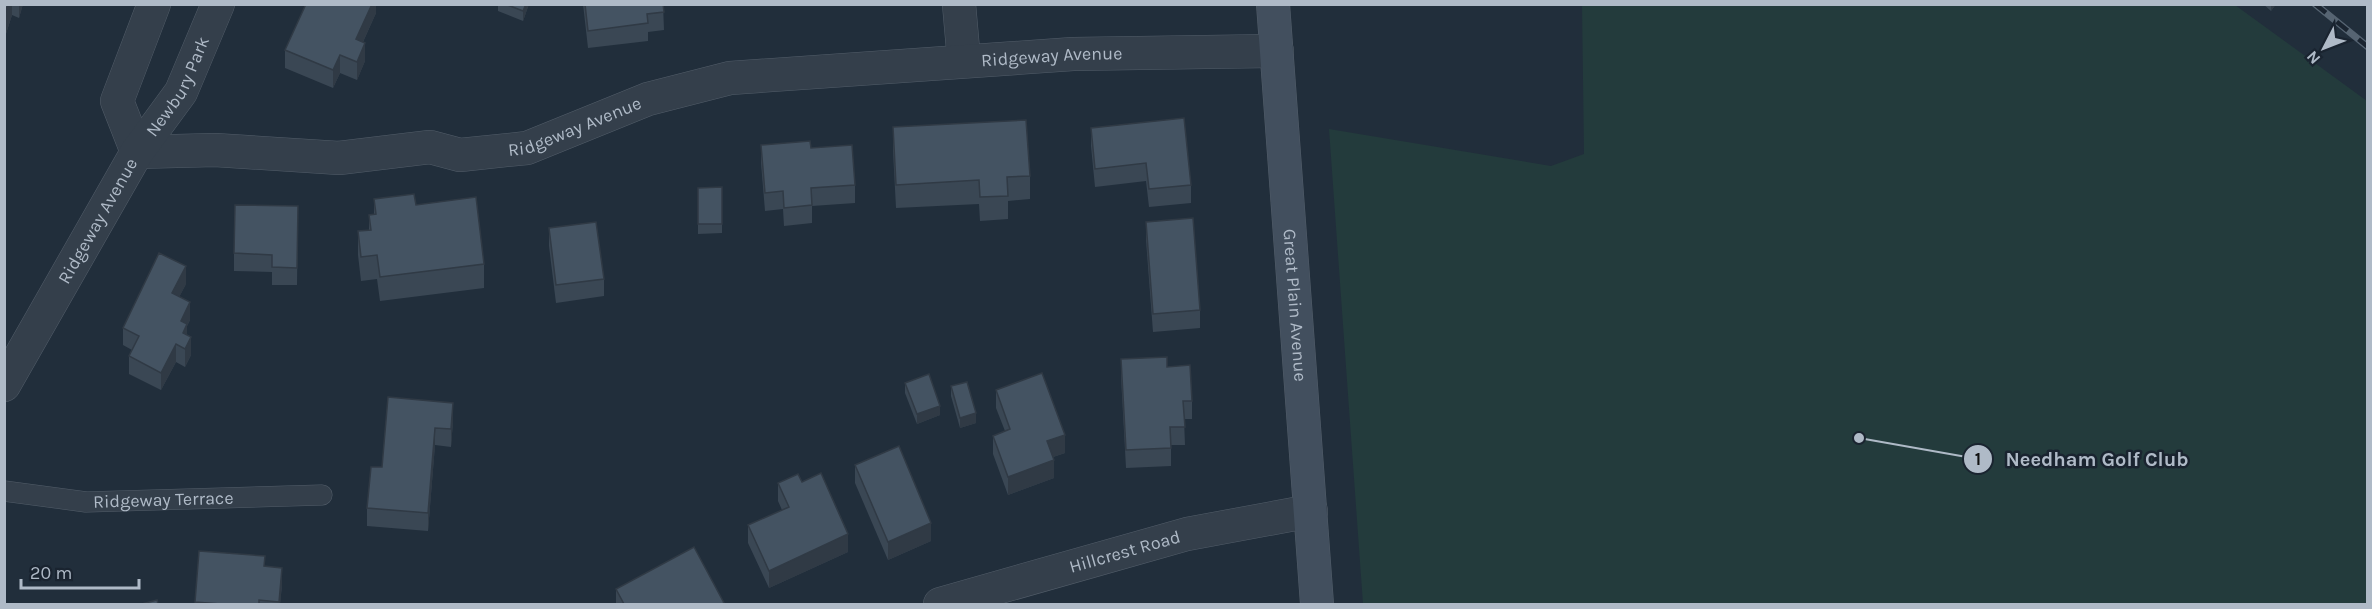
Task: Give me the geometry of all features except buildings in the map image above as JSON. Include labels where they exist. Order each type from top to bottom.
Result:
[{"type":"main road","name":"Great Plain Avenue","points":[[1273,4],[1317,604]]},
{"type":"street","name":"Newbury Park","points":[[137,152],[117,101],[154,4]]},
{"type":"street","name":"Newbury Park","points":[[137,152],[181,92],[218,4]]},
{"type":"street","points":[[959,4],[964,61]]},
{"type":"street","name":"Ridgeway Avenue","points":[[4,385],[137,152],[215,150],[339,158],[430,147],[460,155],[527,148],[648,99],[730,78],[1073,54],[1277,51]]},
{"type":"street","name":"Hillcrest Road","points":[[940,604],[1187,534],[1311,511]]},
{"type":"lane","name":"Ridgeway Terrace","points":[[4,490],[86,502],[322,495]]},
{"type":"green space","points":[[1582,5],[2235,5],[2367,101],[2367,604],[1363,604],[1329,129],[1551,166],[1584,154]]},
{"type":"railway","points":[[2315,4],[2368,47]]},
{"type":"place","name":"Needham Golf Club","points":[[1859,438]]}]
